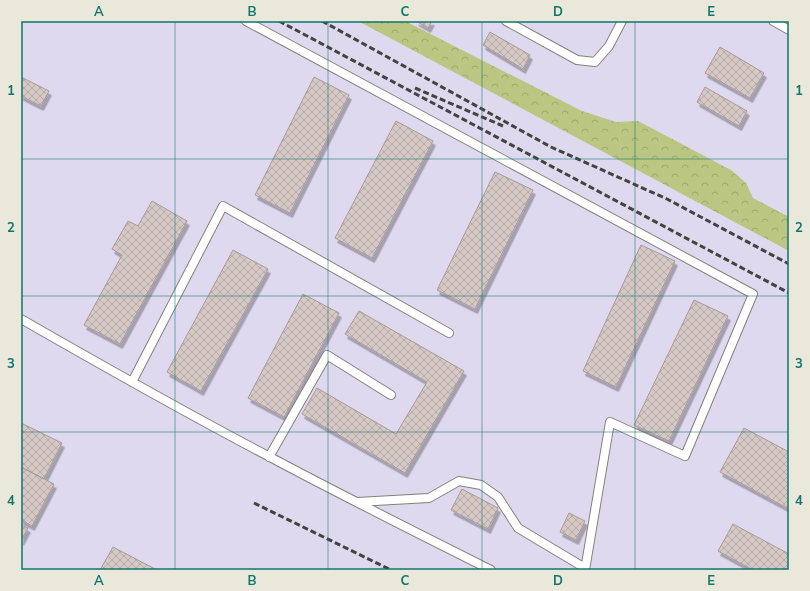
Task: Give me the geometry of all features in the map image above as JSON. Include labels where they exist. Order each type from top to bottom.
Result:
[{"type":"lane","points":[[246,21],[754,294],[685,456],[610,422],[585,569],[518,528],[498,497],[481,485],[459,481],[429,498],[356,502]]},
{"type":"lane","points":[[506,21],[577,60],[595,62],[610,46],[622,21]]},
{"type":"lane","points":[[773,21],[789,30]]},
{"type":"lane","points":[[132,382],[223,206],[449,333]]},
{"type":"lane","points":[[21,319],[269,457],[491,570]]},
{"type":"lane","points":[[269,457],[326,355],[391,395]]},
{"type":"shaded area","points":[[21,21],[789,21],[789,570],[21,570]]},
{"type":"green space","points":[[358,21],[405,21],[582,111],[616,122],[638,121],[731,170],[746,183],[753,198],[789,217],[789,251]]},
{"type":"building","points":[[416,21],[432,21],[428,28]]},
{"type":"building","points":[[490,32],[530,55],[523,69],[483,45]]},
{"type":"building","points":[[720,47],[764,73],[750,98],[705,73]]},
{"type":"building","points":[[21,77],[49,91],[41,106],[21,96]]},
{"type":"building","points":[[314,77],[349,95],[290,213],[255,195]]},
{"type":"building","points":[[705,87],[747,111],[739,126],[697,102]]},
{"type":"building","points":[[396,121],[433,141],[372,258],[335,238]]},
{"type":"building","points":[[495,172],[533,190],[475,309],[437,290]]},
{"type":"building","points":[[152,201],[187,221],[120,344],[84,325],[122,255],[112,249],[128,221],[138,226]]},
{"type":"building","points":[[641,245],[675,261],[616,387],[583,371]]},
{"type":"building","points":[[233,250],[268,269],[201,391],[167,372]]},
{"type":"building","points":[[303,294],[339,313],[284,417],[248,398]]},
{"type":"building","points":[[694,300],[728,316],[669,441],[634,425]]},
{"type":"building","points":[[359,311],[464,371],[405,473],[302,414],[317,388],[396,434],[427,382],[345,334]]},
{"type":"building","points":[[21,423],[62,443],[44,479],[21,467]]},
{"type":"building","points":[[744,428],[789,452],[789,509],[720,472]]},
{"type":"building","points":[[21,467],[54,484],[32,526],[21,520]]},
{"type":"building","points":[[462,489],[498,508],[488,529],[451,510]]},
{"type":"building","points":[[569,513],[585,521],[576,540],[560,532]]},
{"type":"building","points":[[733,524],[789,554],[789,570],[753,570],[718,551]]},
{"type":"building","points":[[21,525],[28,528],[21,541]]},
{"type":"building","points":[[113,547],[157,570],[100,570]]},
{"type":"railway","points":[[279,21],[789,293]]},
{"type":"railway","points":[[322,21],[551,147],[667,199],[789,264]]},
{"type":"railway","points":[[415,88],[503,126]]},
{"type":"railway","points":[[254,503],[391,570]]}]
